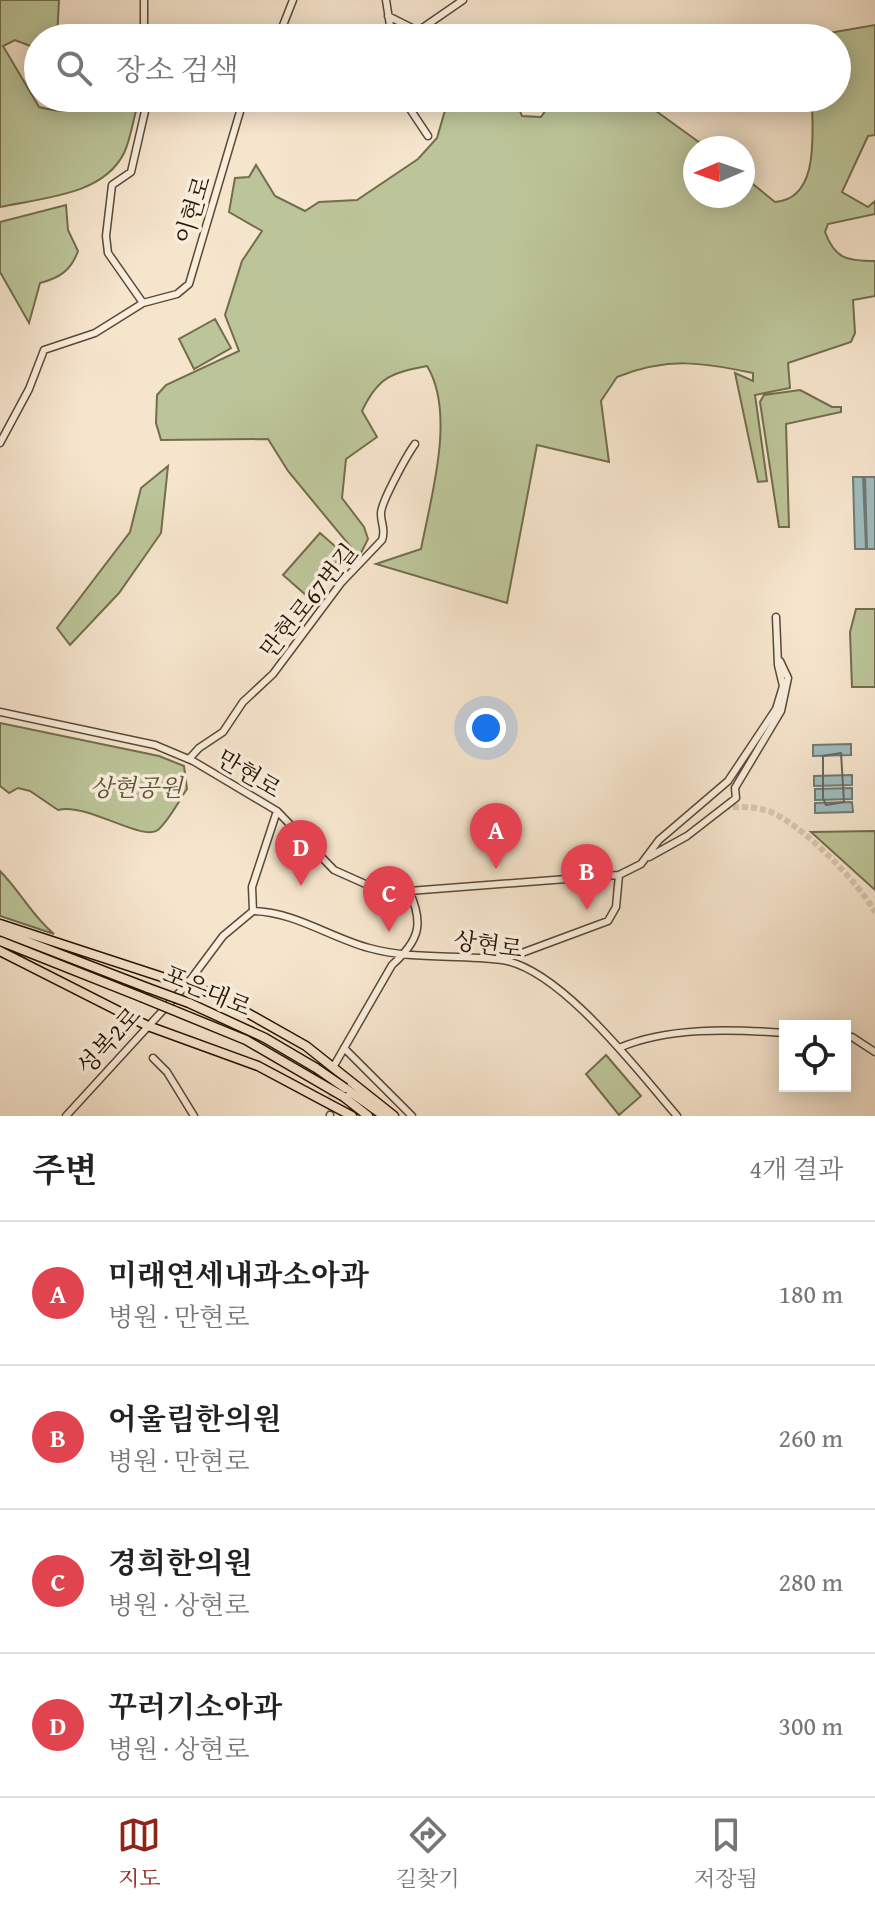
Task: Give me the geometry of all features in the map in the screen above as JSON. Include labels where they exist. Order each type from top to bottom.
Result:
[{"type":"main road","points":[[0,924],[188,983],[276,1027],[339,1069],[394,1116]]},
{"type":"main road","name":"포은대로","points":[[0,931],[148,988],[265,1038],[344,1093],[368,1116]]},
{"type":"main road","name":"포은대로","points":[[0,941],[246,1040],[384,1116]]},
{"type":"main road","points":[[0,951],[148,1026],[258,1066],[352,1116]]},
{"type":"street","points":[[144,0],[144,24]]},
{"type":"street","points":[[284,24],[293,0]]},
{"type":"street","points":[[386,0],[389,24]]},
{"type":"street","points":[[428,24],[463,0]]},
{"type":"street","points":[[388,16],[404,24]]},
{"type":"street","points":[[143,303],[112,259],[107,245],[112,185],[131,172],[145,112]]},
{"type":"street","name":"이현로","points":[[0,443],[29,389],[44,350],[95,333],[143,303],[177,294],[189,284],[240,112]]},
{"type":"street","points":[[413,112],[428,136]]},
{"type":"street","name":"만현로67번길","points":[[189,759],[223,732],[243,702],[273,674],[341,583],[382,540],[385,532],[381,514],[385,495],[394,489],[404,459],[415,444]]},
{"type":"street","points":[[646,859],[659,840],[728,781],[776,709],[783,693],[776,617]]},
{"type":"street","name":"만현로","points":[[0,712],[155,745],[189,759],[277,811],[334,870],[372,887],[409,891],[619,875],[687,836],[736,798],[735,788],[781,711],[788,690],[788,678],[778,655]]},
{"type":"street","points":[[188,983],[230,929],[253,911],[252,887],[277,811]]},
{"type":"street","points":[[503,960],[608,921],[616,907],[619,875]]},
{"type":"street","points":[[339,1069],[344,1048],[392,965],[405,953],[420,919],[409,891]]},
{"type":"street","name":"상현로","points":[[253,911],[278,912],[366,947],[503,960],[544,976],[619,1048],[677,1116]]},
{"type":"street","name":"성복2로","points":[[66,1116],[188,983]]},
{"type":"street","points":[[619,1048],[642,1038],[717,1032],[779,1033]]},
{"type":"street","points":[[851,1039],[875,1052]]},
{"type":"street","points":[[344,1048],[412,1116]]},
{"type":"street","points":[[153,1058],[167,1072],[194,1116]]},
{"type":"green space","points":[[0,0],[59,0],[58,24],[24,24],[24,44],[15,40],[3,46],[24,82],[24,112],[136,112],[129,140],[114,167],[86,187],[0,207]]},
{"type":"green space","points":[[875,25],[875,135],[868,136],[842,192],[868,207],[875,201],[875,214],[828,224],[825,232],[833,248],[843,257],[875,261],[875,296],[853,300],[855,333],[851,342],[788,363],[790,388],[755,395],[767,481],[758,482],[735,373],[753,381],[753,373],[685,363],[652,366],[617,377],[601,401],[609,462],[537,445],[507,603],[376,564],[421,549],[435,481],[440,431],[440,407],[427,366],[387,378],[374,391],[362,411],[377,437],[346,459],[342,498],[364,527],[368,539],[359,557],[288,471],[268,439],[161,440],[156,423],[157,395],[166,385],[239,351],[225,315],[242,261],[262,231],[229,212],[235,178],[249,177],[256,165],[275,196],[305,211],[319,202],[357,200],[418,159],[437,138],[445,112],[520,112],[522,116],[541,117],[544,112],[657,112],[690,136],[683,136],[683,208],[755,208],[755,186],[775,202],[790,198],[800,189],[811,161],[812,112],[851,112],[851,29]]},
{"type":"green space","points":[[66,205],[68,230],[78,251],[64,273],[40,283],[29,323],[0,272],[0,222]]},
{"type":"green space","points":[[215,319],[231,348],[194,369],[179,339]]},
{"type":"green space","points":[[800,390],[832,407],[841,407],[841,412],[786,424],[789,527],[779,527],[760,402],[764,395]]},
{"type":"green space","points":[[168,466],[161,533],[119,593],[70,645],[57,628],[130,532],[141,488]]},
{"type":"green space","points":[[320,533],[344,554],[307,596],[283,575]]},
{"type":"green space","points":[[856,609],[875,609],[875,687],[852,687],[850,632]]},
{"type":"green space","name":"상현공원","points":[[0,723],[159,756],[184,766],[187,789],[162,826],[150,832],[83,811],[58,810],[30,791],[18,788],[9,793],[0,786]]},
{"type":"green space","points":[[875,831],[875,890],[811,832],[812,832]]},
{"type":"green space","points":[[0,871],[39,919],[54,934],[0,916]]},
{"type":"green space","points":[[606,1055],[641,1096],[619,1115],[586,1074]]},
{"type":"water","points":[[853,477],[863,477],[866,549],[855,549]]},
{"type":"water","points":[[865,477],[875,477],[875,549],[867,549]]},
{"type":"water","points":[[851,744],[851,755],[813,756],[813,745]]},
{"type":"water","points":[[852,775],[852,785],[814,786],[814,776]]},
{"type":"water","points":[[852,788],[852,799],[815,800],[815,789]]},
{"type":"water","points":[[852,802],[853,812],[815,813],[815,803]]},
{"type":"tunnel","points":[[724,807],[763,809],[796,827],[843,870],[875,912]]},
{"type":"tunnel","points":[[330,1115],[334,1066]]},
{"type":"place","name":"미래연세내과소아과","points":[[496,869]]},
{"type":"place","name":"꾸러기소아과","points":[[301,886]]},
{"type":"place","name":"어울림한의원","points":[[587,910]]},
{"type":"place","name":"경희한의원","points":[[389,932]]}]
